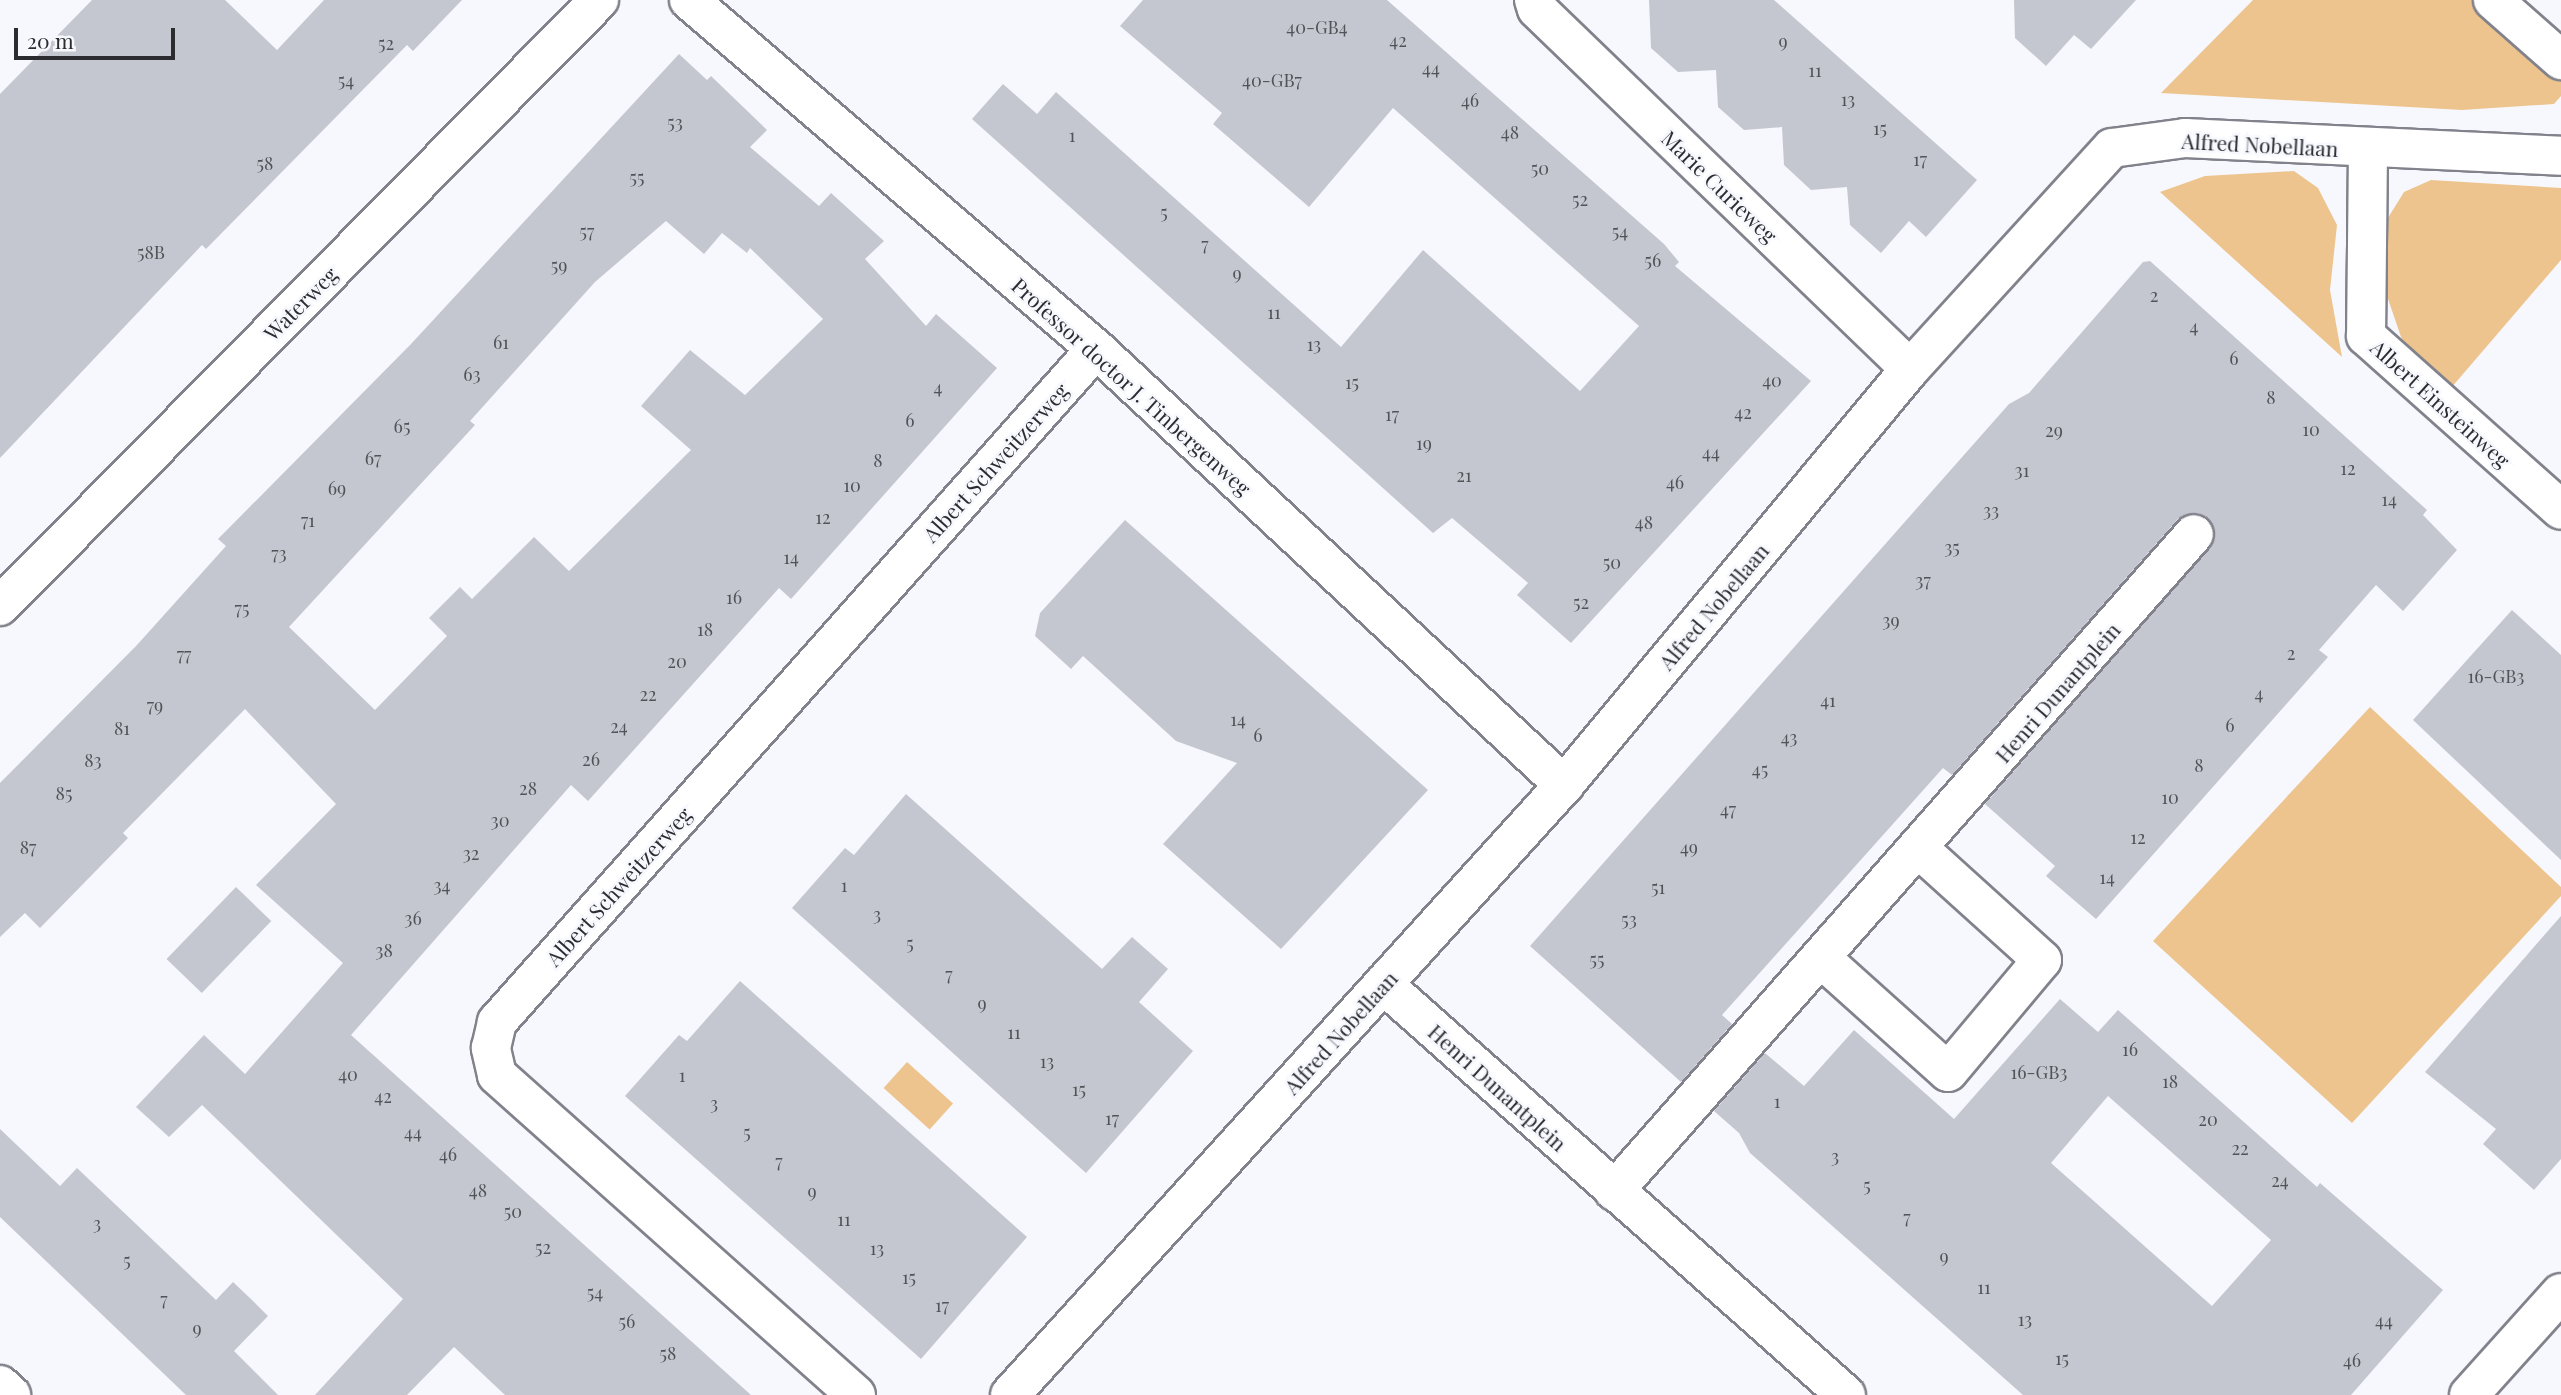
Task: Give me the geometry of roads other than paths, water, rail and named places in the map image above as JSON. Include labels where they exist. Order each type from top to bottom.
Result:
[{"type":"street","name":"Professor doctor J. Tinbergenweg","points":[[689,0],[1096,349],[1564,785]]},
{"type":"street","name":"Marie Curieweg","points":[[1534,0],[1537,9],[1910,369]]},
{"type":"street","points":[[2493,0],[2561,60]]},
{"type":"street","name":"Waterweg","points":[[0,606],[592,1]]},
{"type":"street","name":"Alfred Nobellaan","points":[[1010,1395],[1564,785],[1910,369],[2112,148],[2185,138],[2368,149],[2561,156]]},
{"type":"street","name":"Albert Einsteinweg","points":[[2368,149],[2366,336],[2561,510]]},
{"type":"street","name":"Albert Schweitzerweg","points":[[856,1395],[497,1075],[491,1048],[497,1022],[1096,349]]},
{"type":"street","name":"Henri Dunantplein","points":[[1614,1191],[1822,959],[2194,534]]},
{"type":"street","points":[[1822,959],[1948,1072],[2042,960],[1919,849]]},
{"type":"street","name":"Henri Dunantplein","points":[[1383,984],[1846,1395]]},
{"type":"street","points":[[2469,1395],[2561,1293]]},
{"type":"street","points":[[0,1385],[11,1395]]}]
